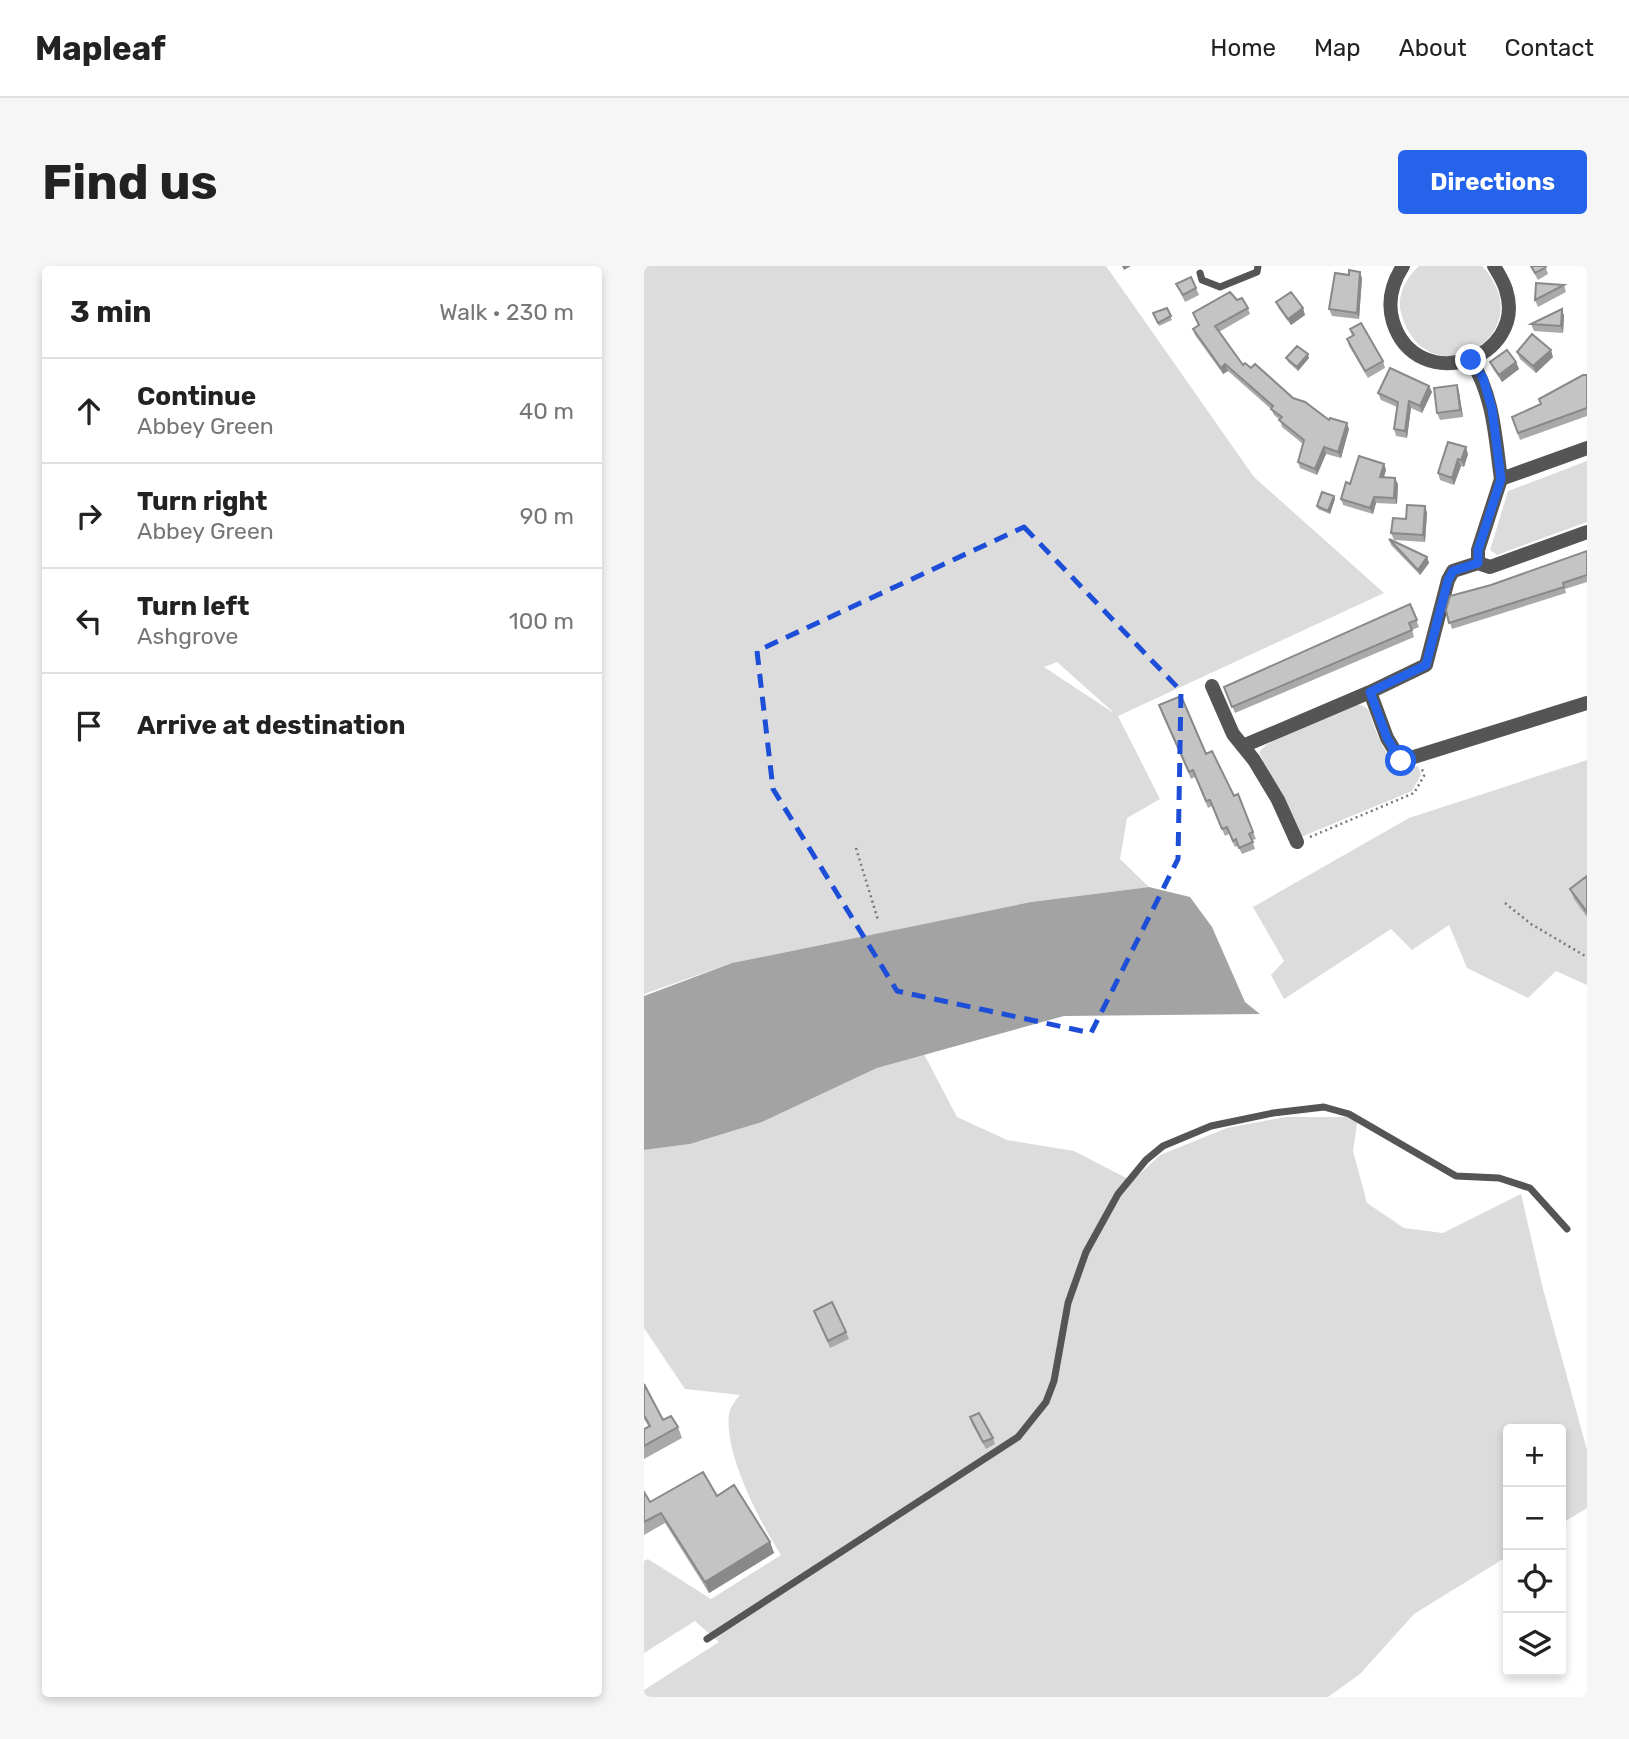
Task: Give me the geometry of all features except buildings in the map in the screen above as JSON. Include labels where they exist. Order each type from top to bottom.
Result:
[{"type":"street","points":[[1403,266],[1394,279],[1389,308],[1398,336],[1410,350],[1426,360],[1450,364],[1471,360],[1489,348],[1502,332],[1507,314],[1507,291],[1494,266]]},
{"type":"street","points":[[1471,360],[1483,378],[1492,409],[1501,479],[1478,550],[1478,563]]},
{"type":"street","points":[[1501,479],[1587,448]]},
{"type":"street","points":[[1243,746],[1426,665],[1448,580],[1453,571],[1478,563],[1490,566],[1587,532]]},
{"type":"street","points":[[1212,686],[1233,734],[1278,800],[1297,842]]},
{"type":"street","points":[[1370,692],[1396,756],[1401,761],[1587,703]]},
{"type":"lane","points":[[1200,273],[1202,280],[1220,287],[1257,272],[1258,266]]},
{"type":"lane","points":[[707,1639],[1018,1437],[1046,1402],[1054,1381],[1068,1303],[1086,1252],[1118,1194],[1146,1160],[1163,1146],[1211,1126],[1273,1113],[1324,1107],[1361,1120],[1456,1176],[1499,1178],[1530,1188],[1567,1229]]},
{"type":"path","points":[[1297,842],[1414,793],[1424,776],[1417,757]]},
{"type":"path","points":[[856,848],[878,920]]},
{"type":"path","points":[[1505,903],[1531,924],[1587,957]]},
{"type":"highlighted area","points":[[1024,527],[1181,691],[1178,859],[1091,1033],[897,991],[773,789],[757,651]]},
{"type":"shaded area","points":[[644,266],[1106,266],[1254,477],[1384,593],[1118,716],[1160,799],[1127,818],[1120,859],[1149,887],[1031,902],[732,963],[644,994]],"holes":[[[1057,662],[1112,712],[1044,667]]]},
{"type":"shaded area","points":[[1419,266],[1482,266],[1498,292],[1500,315],[1491,335],[1475,349],[1454,356],[1433,353],[1414,340],[1401,313],[1400,300],[1410,275]]},
{"type":"shaded area","points":[[1587,461],[1587,522],[1497,555],[1490,550],[1508,491]]},
{"type":"shaded area","points":[[1353,705],[1368,709],[1380,740],[1391,758],[1407,767],[1418,766],[1421,775],[1412,791],[1301,837],[1259,752],[1267,744]]},
{"type":"shaded area","points":[[1587,760],[1587,985],[1556,971],[1528,998],[1467,968],[1449,925],[1412,950],[1391,929],[1284,999],[1271,975],[1284,961],[1253,907],[1409,818]]},
{"type":"shaded area","points":[[1149,887],[1190,897],[1212,927],[1245,1002],[1260,1014],[1064,1016],[877,1068],[762,1122],[690,1144],[644,1150],[644,996],[732,963],[1031,902]]},
{"type":"shaded area","points":[[924,1054],[957,1117],[1007,1140],[1074,1151],[1132,1181],[1160,1155],[1227,1128],[1286,1117],[1358,1117],[1353,1151],[1367,1203],[1404,1228],[1443,1233],[1521,1194],[1542,1285],[1587,1450],[1587,1508],[1566,1521],[1566,1424],[1503,1424],[1503,1559],[1414,1614],[1360,1674],[1328,1697],[644,1697],[644,1690],[719,1642],[695,1621],[644,1653],[644,1561],[648,1559],[711,1599],[781,1555],[745,1487],[732,1448],[729,1414],[740,1395],[685,1389],[644,1328],[644,1150],[690,1144],[762,1122],[877,1068]]},
{"type":"route","points":[[1401,761],[1387,738],[1370,692],[1421,670],[1426,665],[1448,580],[1453,571],[1478,563],[1478,550],[1501,479],[1492,409],[1483,378],[1471,360]]}]
